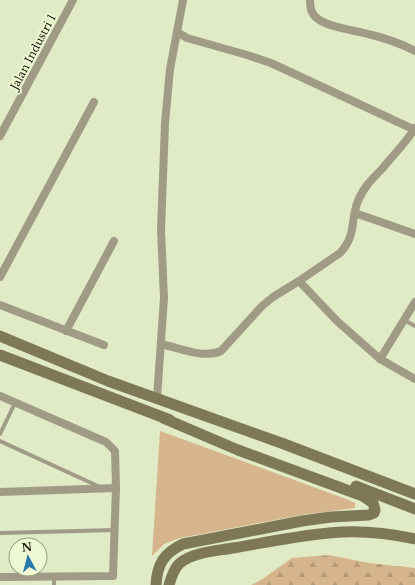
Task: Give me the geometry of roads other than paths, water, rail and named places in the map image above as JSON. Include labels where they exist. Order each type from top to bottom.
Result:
[{"type":"main road","points":[[0,336],[72,366],[415,494]]},
{"type":"main road","points":[[0,355],[163,418],[379,494],[415,509]]},
{"type":"main road","points":[[156,585],[158,567],[172,549],[183,544],[302,520],[369,515],[374,513],[375,510],[374,503],[363,496],[238,450],[163,418]]},
{"type":"main road","points":[[170,585],[173,573],[179,564],[190,558],[207,553],[309,535],[343,532],[380,534],[415,539]]},
{"type":"street","name":"Jalan Industri 1","points":[[0,136],[73,0]]},
{"type":"street","points":[[157,398],[164,298],[164,267],[161,230],[164,123],[170,69],[184,0]]},
{"type":"street","points":[[310,0],[310,7],[313,14],[319,20],[332,25],[392,40],[415,51]]},
{"type":"street","points":[[161,344],[204,354],[214,354],[221,351],[262,306],[273,297],[340,253],[350,240],[359,199],[366,186],[415,129],[271,64],[247,55],[187,38],[177,32]]},
{"type":"street","points":[[0,277],[94,102]]},
{"type":"street","points":[[355,213],[415,234]]},
{"type":"street","points":[[66,331],[114,241]]},
{"type":"street","points":[[299,281],[342,326],[380,359],[415,379]]},
{"type":"street","points":[[380,359],[415,302]]},
{"type":"street","points":[[1,307],[104,345]]},
{"type":"street","points":[[0,396],[106,442],[115,451],[116,488],[113,576],[54,581],[3,580]]},
{"type":"street","points":[[0,492],[116,488]]},
{"type":"lane","points":[[404,320],[415,326]]},
{"type":"lane","points":[[0,434],[15,402]]},
{"type":"lane","points":[[0,441],[103,488]]},
{"type":"lane","points":[[0,533],[115,530]]}]
